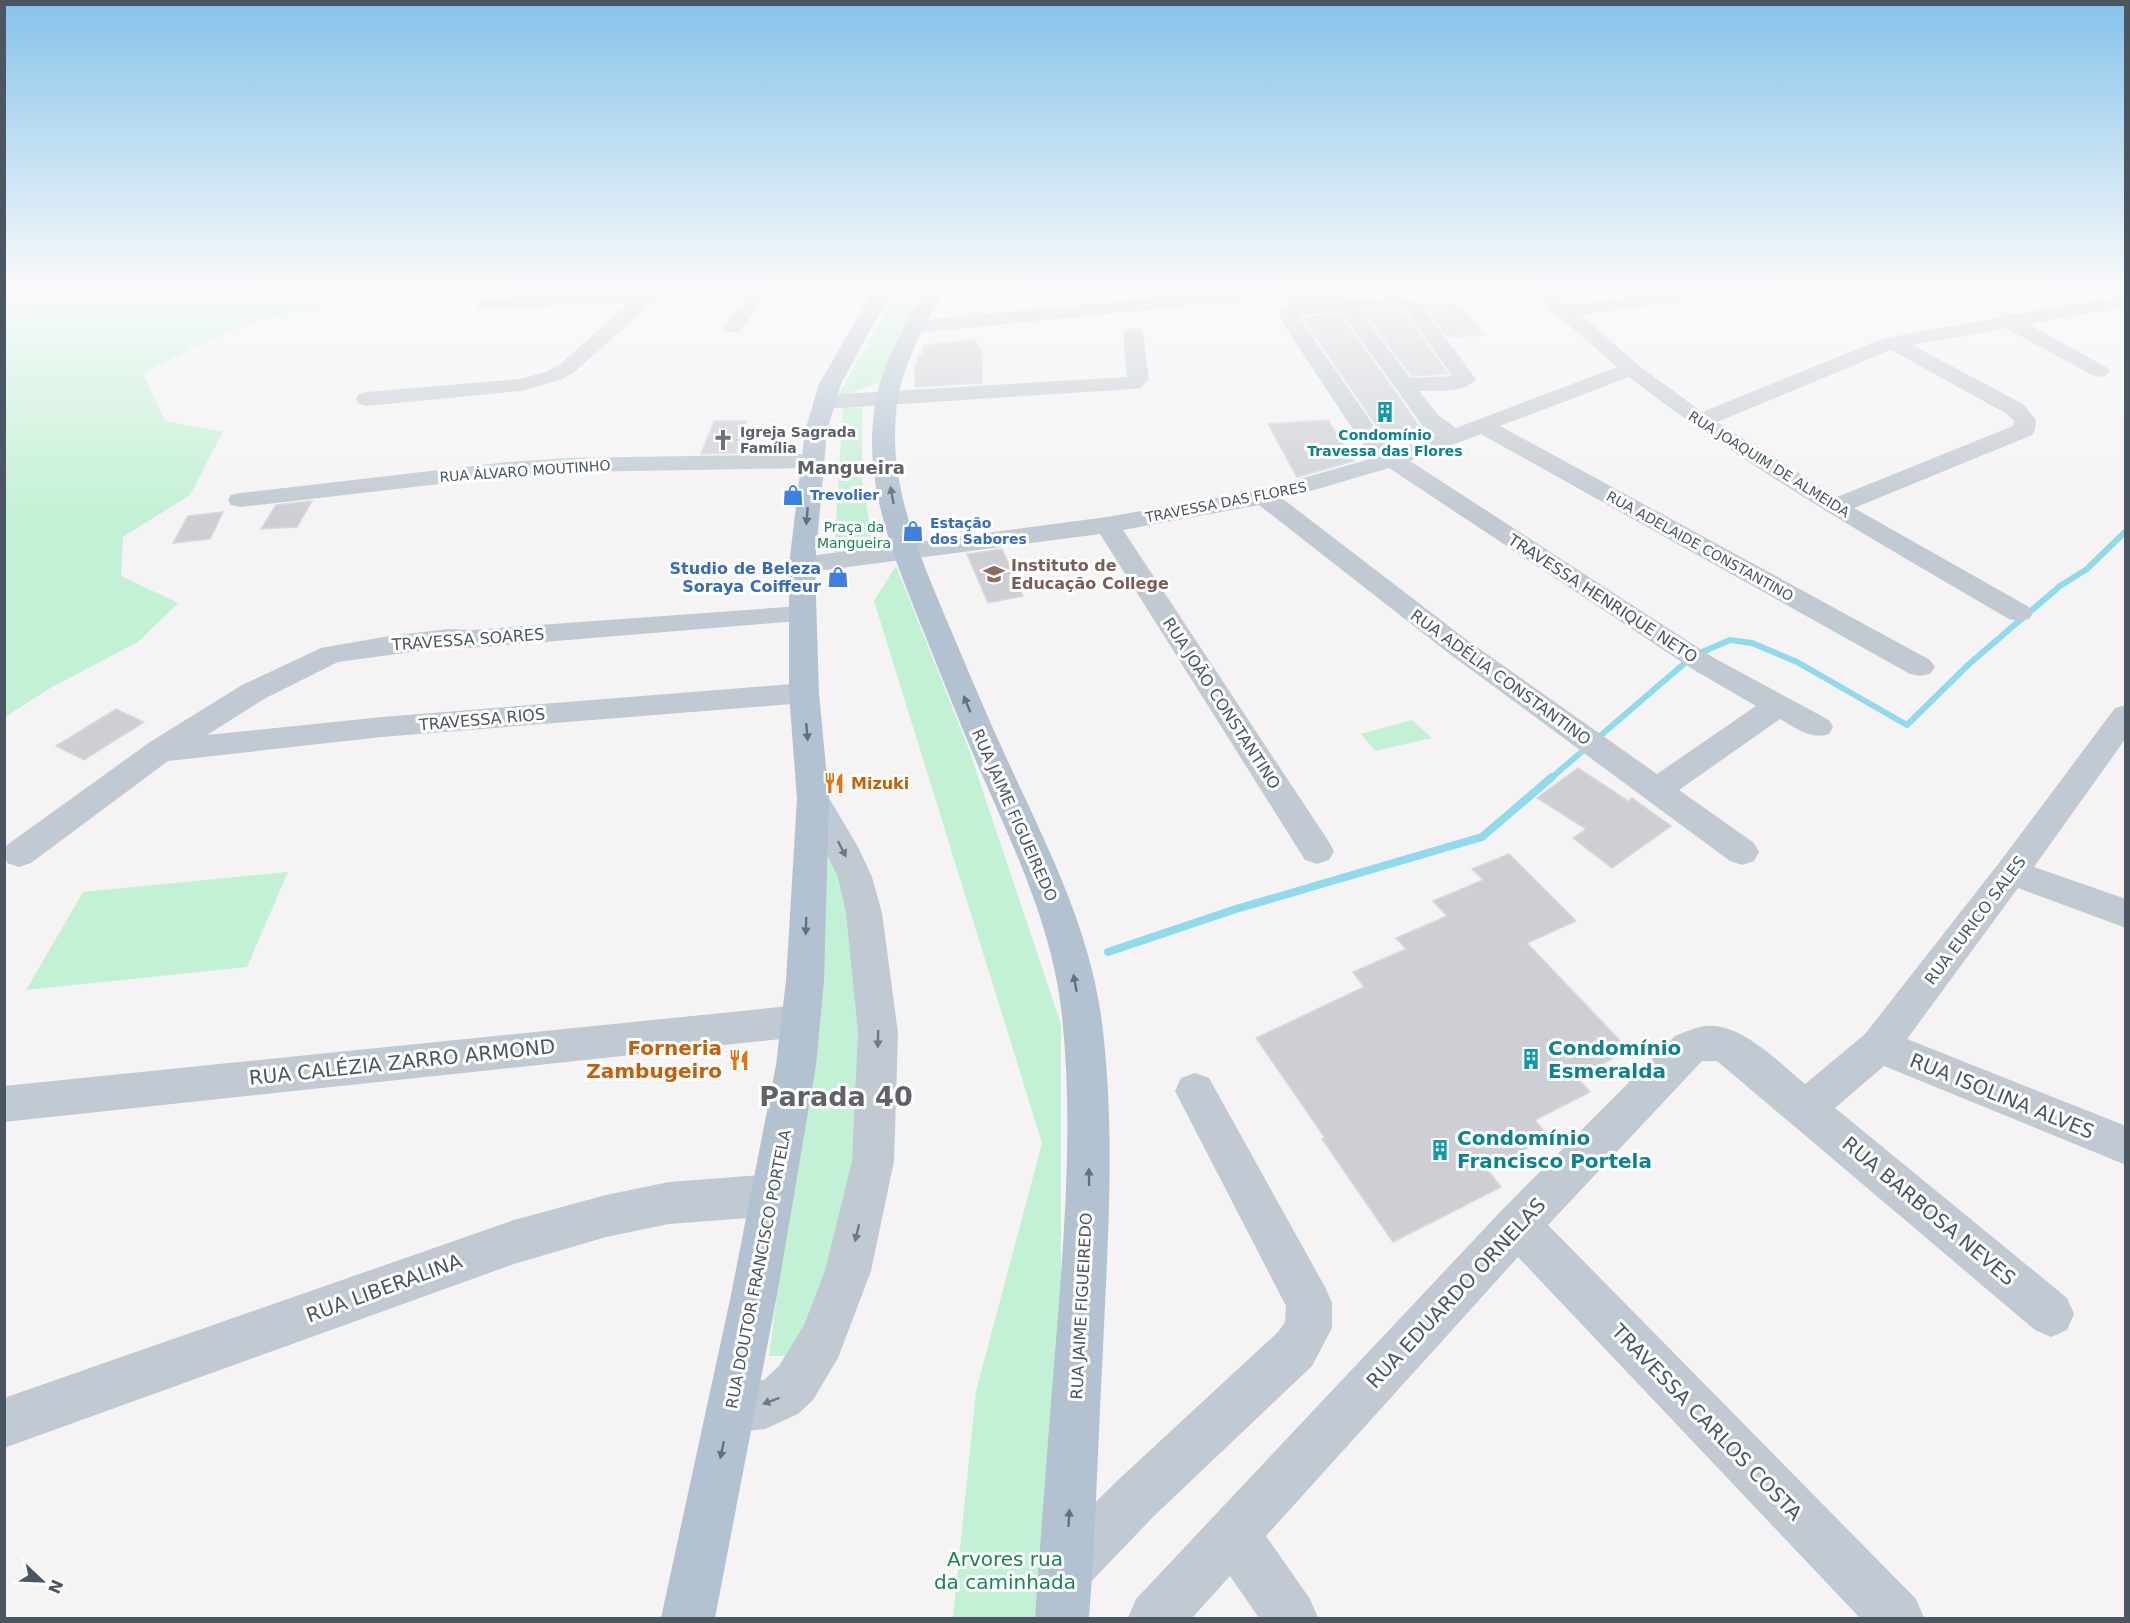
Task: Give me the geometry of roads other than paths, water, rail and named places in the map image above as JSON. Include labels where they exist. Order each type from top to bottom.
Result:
[{"type":"main road","name":"RUA DOUTOR FRANCISCO PORTELA","points":[[688,1618],[773,1195],[796,1065],[805,981],[813,799],[804,693],[802,565],[816,431],[830,384],[842,362]]},
{"type":"main road","name":"RUA JAIME FIGUEIREDO","points":[[901,362],[887,399],[885,426],[886,465],[897,528],[977,728],[1049,887],[1069,951],[1081,1012],[1087,1073],[1089,1186],[1064,1594]]},
{"type":"street","points":[[367,399],[521,385],[553,376],[574,362]]},
{"type":"street","points":[[824,402],[1133,382],[1138,379],[1136,362]]},
{"type":"street","points":[[1321,362],[1383,452]]},
{"type":"street","points":[[1387,362],[1430,420],[1452,436]]},
{"type":"street","points":[[1404,385],[1461,382],[1465,379],[1452,362]]},
{"type":"street","name":"RUA JOAQUIM DE ALMEIDA","points":[[1623,362],[1700,421],[1835,507],[2019,613]]},
{"type":"street","points":[[1700,421],[1844,362]]},
{"type":"street","points":[[1835,507],[2024,430],[2025,420],[2015,409],[1928,362]]},
{"type":"street","points":[[2082,362],[2099,371]]},
{"type":"street","name":"TRAVESSA DAS FLORES","points":[[802,565],[1107,525],[1264,497],[1383,452],[1452,436],[1631,369]]},
{"type":"street","name":"RUA ADELAIDE CONSTANTINO","points":[[1481,425],[1920,667]]},
{"type":"street","name":"TRAVESSA HENRIQUE NETO","points":[[1383,452],[1704,664],[1818,727]]},
{"type":"street","name":"RUA ÁLVARO MOUTINHO","points":[[240,500],[539,467],[812,461]]},
{"type":"street","name":"RUA ADÉLIA CONSTANTINO","points":[[1264,497],[1448,639],[1742,852]]},
{"type":"street","name":"RUA JOÃO CONSTANTINO","points":[[1107,525],[1317,851]]},
{"type":"street","name":"TRAVESSA SOARES","points":[[19,854],[160,750],[253,692],[331,654],[449,638],[801,614]]},
{"type":"street","name":"TRAVESSA RIOS","points":[[160,750],[382,727],[804,693]]},
{"type":"street","points":[[1658,790],[1777,706]]},
{"type":"street","name":"RUA EURICO SALES","points":[[1806,1108],[1880,1046],[2011,872],[2120,733]]},
{"type":"street","points":[[731,1408],[765,1404],[781,1397],[796,1383],[821,1341],[848,1271],[873,1161],[878,1033],[864,913],[855,877],[841,847],[813,799]]},
{"type":"street","points":[[2011,872],[2126,914]]},
{"type":"street","name":"RUA CALÉZIA ZARRO ARMOND","points":[[4,1104],[800,1021]]},
{"type":"street","name":"RUA EDUARDO ORNELAS","points":[[1155,1618],[1518,1225],[1689,1048],[1703,1042],[1720,1043],[1736,1051],[1806,1108]]},
{"type":"street","name":"RUA ISOLINA ALVES","points":[[1880,1046],[2126,1146]]},
{"type":"street","points":[[1064,1594],[1136,1498],[1294,1349],[1308,1328],[1310,1303],[1195,1091]]},
{"type":"street","name":"RUA BARBOSA NEVES","points":[[1806,1108],[2051,1314]]},
{"type":"street","name":"RUA LIBERALINA","points":[[4,1423],[514,1242],[606,1216],[669,1203],[773,1195]]},
{"type":"street","name":"TRAVESSA CARLOS COSTA","points":[[1518,1225],[1897,1618]]},
{"type":"street","points":[[1233,1534],[1291,1618]]},
{"type":"waterway","points":[[1550,779],[1693,656],[1730,640],[1752,643],[1797,662],[1907,725],[1969,664],[2060,586],[2087,569],[2126,531]]},
{"type":"waterway","points":[[1108,952],[1236,909],[1482,837],[1552,777]]},
{"type":"place","name":"Condomínio Travessa das Flores","points":[[1385,412]]},
{"type":"place","name":"Igreja Sagrada Família","points":[[723,440]]},
{"type":"place","name":"Trevolier","points":[[793,495]]},
{"type":"place","name":"Estação dos Sabores","points":[[913,531]]},
{"type":"place","name":"Instituto de Educação College","points":[[994,574]]},
{"type":"place","name":"Studio de Beleza Soraya Coiffeur","points":[[838,577]]},
{"type":"place","name":"Mizuki","points":[[834,783]]},
{"type":"place","name":"Condomínio Esmeralda","points":[[1531,1059]]},
{"type":"place","name":"Forneria Zambugeiro","points":[[739,1060]]},
{"type":"place","name":"Condomínio Francisco Portela","points":[[1440,1150]]},
{"type":"district","name":"Mangueira","points":[[851,468]]},
{"type":"district","name":"Parada 40","points":[[836,1097]]},
{"type":"park label","name":"Praça da Mangueira","points":[[854,536]]},
{"type":"park label","name":"Arvores rua da caminhada","points":[[1005,1570]]}]
